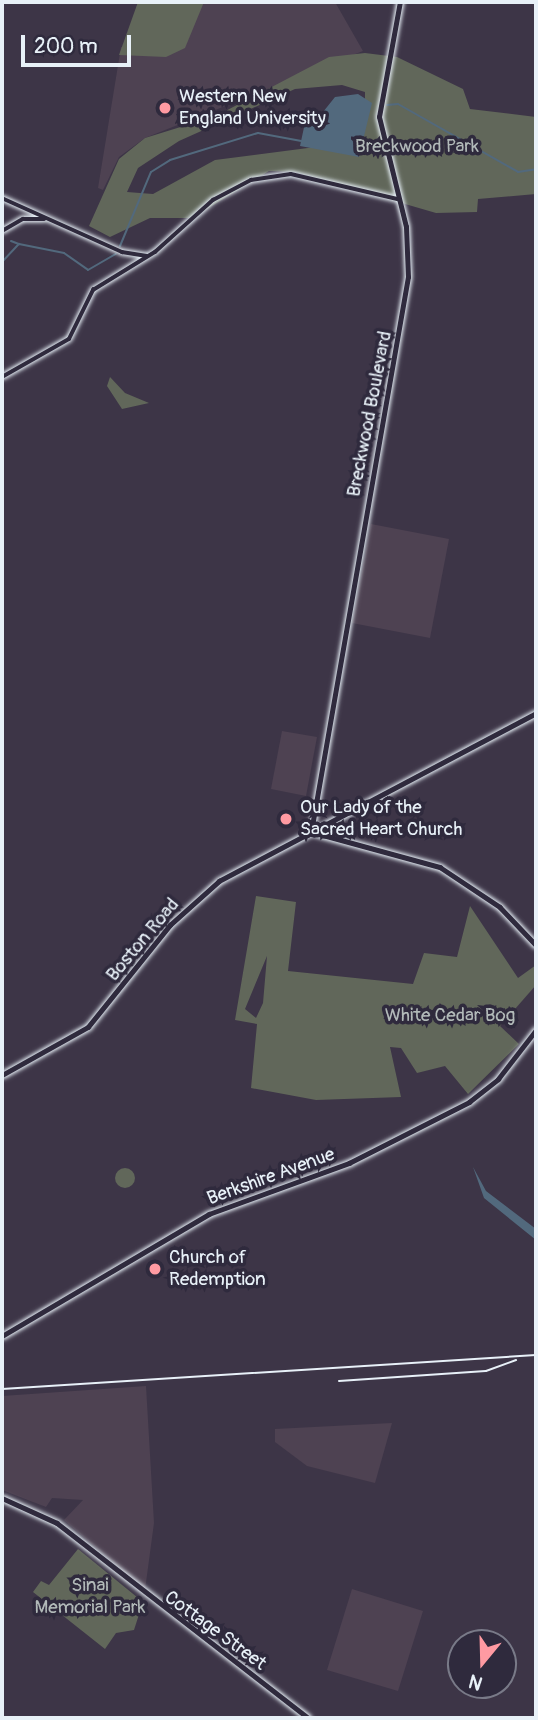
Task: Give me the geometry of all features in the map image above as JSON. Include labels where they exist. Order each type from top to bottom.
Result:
[{"type":"main road","name":"Breckwood Boulevard","points":[[311,832],[408,277],[398,199],[384,156],[379,105],[399,3]]},
{"type":"main road","name":"Boston Road","points":[[2,1074],[88,1028],[205,892],[311,832],[536,713]]},
{"type":"main road","points":[[311,832],[440,867],[500,907],[536,945]]},
{"type":"main road","name":"Berkshire Avenue","points":[[2,1336],[209,1214],[349,1163],[468,1102],[498,1079],[536,1030]]},
{"type":"main road","name":"Cottage Street","points":[[2,1498],[57,1523],[308,1718]]},
{"type":"street","points":[[2,377],[69,340],[92,292],[152,254],[213,200],[268,175],[303,175],[398,199]]},
{"type":"street","points":[[2,198],[102,242],[122,252],[136,264]]},
{"type":"street","points":[[22,207],[22,219]]},
{"type":"street","points":[[2,231],[22,219],[49,220]]},
{"type":"street","points":[[122,252],[152,254]]},
{"type":"shaded area","name":"Western New England University","points":[[138,2],[335,2],[363,51],[145,138],[119,157],[103,190],[98,188],[121,47],[126,47]]},
{"type":"shaded area","points":[[371,524],[449,539],[430,638],[352,623]]},
{"type":"shaded area","points":[[282,731],[317,737],[306,796],[271,789]]},
{"type":"shaded area","points":[[146,1386],[154,1523],[145,1590],[64,1520],[83,1500],[52,1498],[46,1507],[2,1490],[2,1396]]},
{"type":"shaded area","points":[[392,1423],[375,1483],[307,1466],[275,1442],[275,1429]]},
{"type":"shaded area","points":[[352,1589],[423,1611],[398,1691],[327,1670]]},
{"type":"green space","points":[[138,2],[204,2],[185,48],[166,57],[119,55]]},
{"type":"green space","name":"Breckwood Park","points":[[365,53],[397,57],[463,89],[470,109],[536,117],[536,194],[478,199],[477,212],[436,213],[295,172],[269,171],[192,218],[150,218],[110,237],[89,226],[119,159],[145,138],[216,116],[329,57]],"holes":[[[342,85],[365,92],[365,124],[354,142],[215,160],[153,194],[127,192],[138,168],[179,141],[295,89]]]},
{"type":"green space","points":[[110,377],[125,393],[149,403],[122,409],[107,386]]},
{"type":"green space","name":"White Cedar Bog","points":[[256,896],[296,902],[288,971],[413,984],[424,953],[457,957],[470,906],[518,978],[536,965],[536,985],[500,1026],[519,1044],[468,1094],[445,1066],[417,1073],[401,1048],[390,1047],[401,1097],[316,1100],[251,1088],[257,1024],[235,1020]],"holes":[[[267,956],[263,1003],[256,1018],[245,1009]]]},
{"type":"green space","points":[[125,1168],[132,1171],[135,1178],[132,1185],[125,1188],[118,1185],[115,1178],[118,1171]]},
{"type":"green space","name":"Sinai Memorial Park","points":[[78,1549],[143,1602],[134,1630],[116,1633],[105,1649],[33,1592],[41,1581],[49,1585]]},
{"type":"water","points":[[358,94],[372,103],[359,157],[300,146],[306,118],[323,112],[335,97]]},
{"type":"water","points":[[473,1167],[486,1191],[536,1229],[536,1240],[484,1198]]},
{"type":"waterway","points":[[387,105],[398,104],[518,172],[536,169]]},
{"type":"waterway","points":[[120,246],[151,172],[170,160],[258,133],[301,141]]},
{"type":"waterway","points":[[11,241],[19,244]]},
{"type":"waterway","points":[[2,262],[19,244],[64,253],[88,270],[116,254]]},
{"type":"railway","points":[[2,1389],[536,1355]]},
{"type":"railway","points":[[339,1381],[486,1371],[516,1360]]},
{"type":"place","name":"Western New England University","points":[[165,108]]},
{"type":"place","name":"Our Lady of the Sacred Heart Church","points":[[286,819]]},
{"type":"place","name":"Church of Redemption","points":[[155,1269]]}]
